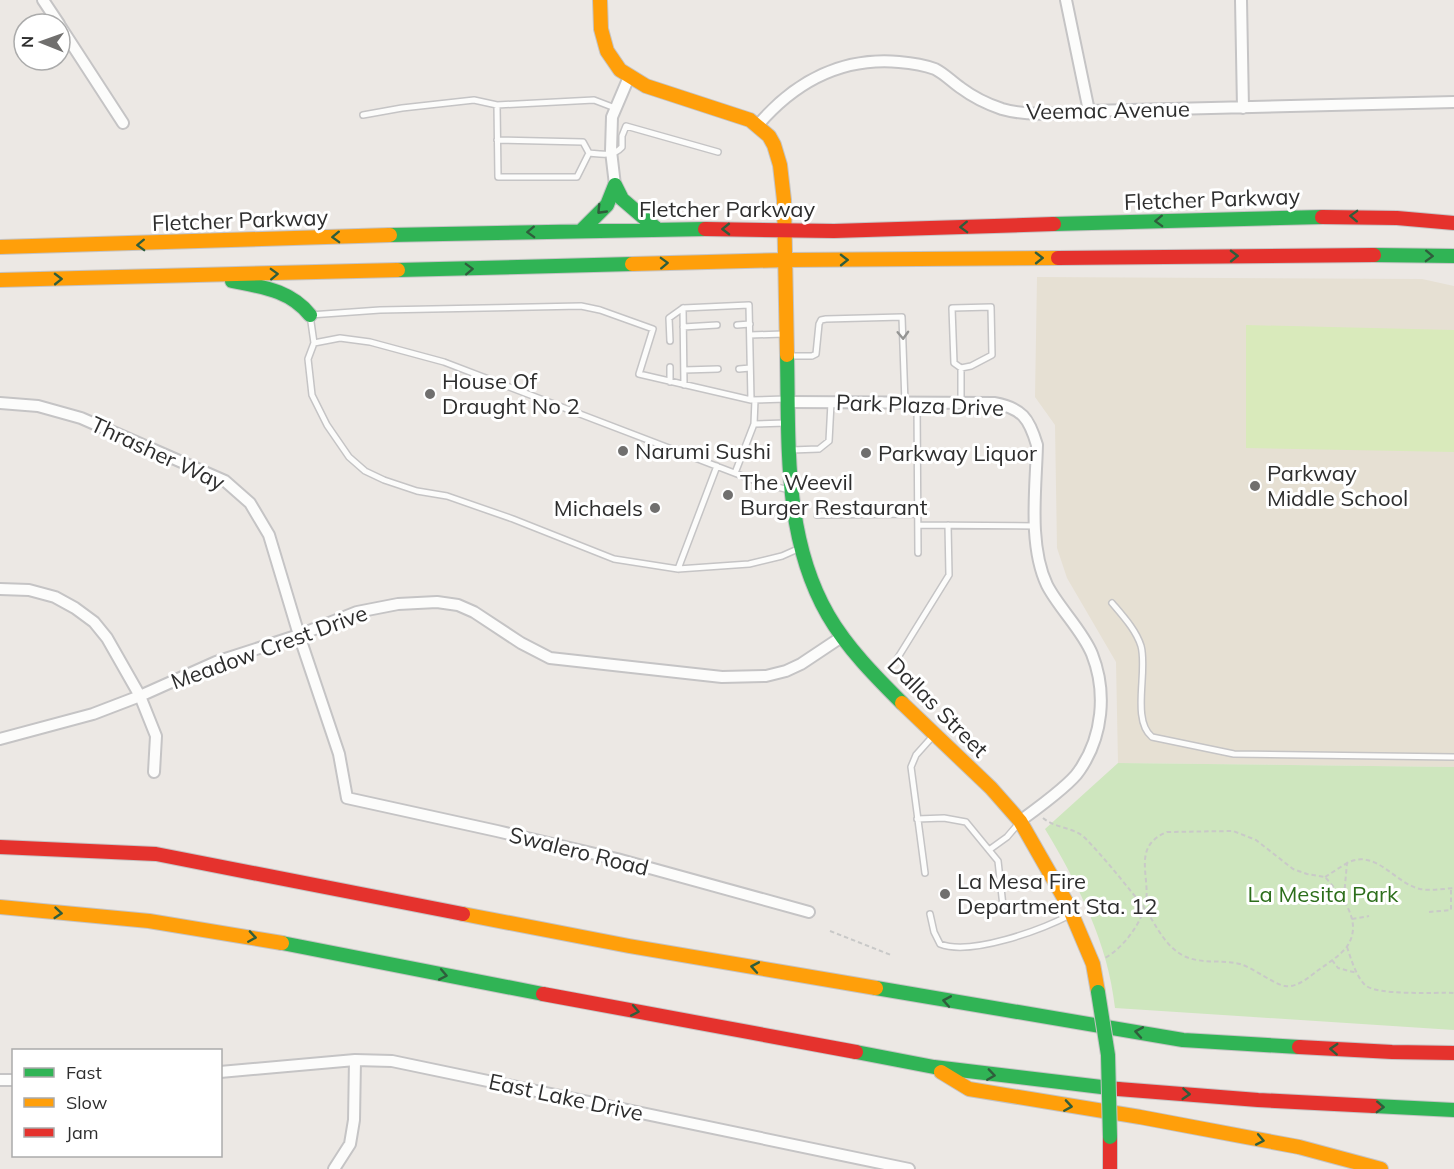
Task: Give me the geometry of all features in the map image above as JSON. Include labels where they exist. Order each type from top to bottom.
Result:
[{"type":"main road","points":[[600,0],[601,29],[607,51],[620,70],[646,86],[742,117],[758,125]]},
{"type":"main road","name":"Dallas Street","points":[[758,125],[771,138],[779,156],[785,229],[790,490],[805,564],[828,615],[878,679],[991,788],[1020,821],[1072,914],[1093,964],[1108,1055],[1110,1169]]},
{"type":"main road","points":[[615,185],[622,199],[658,230]]},
{"type":"main road","points":[[581,231],[607,205],[615,185]]},
{"type":"main road","name":"Fletcher Parkway","points":[[0,247],[124,246],[343,237],[581,231],[785,229],[834,231],[1341,216],[1454,223]]},
{"type":"main road","points":[[0,280],[786,260],[1454,256]]},
{"type":"main road","points":[[208,276],[281,291],[302,303],[310,315]]},
{"type":"main road","points":[[0,847],[156,854],[629,946],[1183,1040],[1392,1052],[1454,1053]]},
{"type":"main road","points":[[0,908],[149,921],[262,939],[429,973],[933,1067],[996,1076],[1130,1090],[1322,1104],[1454,1110]]},
{"type":"main road","points":[[1392,1052],[1454,1048]]},
{"type":"main road","points":[[933,1067],[969,1089],[1140,1117],[1299,1147],[1381,1169]]},
{"type":"street","points":[[1066,0],[1089,111]]},
{"type":"street","points":[[1241,0],[1244,108]]},
{"type":"street","points":[[72,45],[123,123]]},
{"type":"street","name":"Veemac Avenue","points":[[758,125],[784,98],[812,79],[842,67],[873,61],[905,62],[936,70],[975,98],[1005,110],[1035,114],[1454,102]]},
{"type":"street","points":[[615,185],[611,154],[612,117],[629,77]]},
{"type":"street","name":"Park Plaza Drive","points":[[789,401],[994,403],[1011,406],[1021,412],[1033,431],[1037,445],[1036,548],[1047,585],[1091,653],[1099,686],[1100,717],[1094,747],[1078,773],[1020,821]]},
{"type":"street","name":"Thrasher Way","points":[[0,403],[38,406],[81,418],[225,482],[242,495],[257,513],[269,535],[299,635],[339,754],[346,798]]},
{"type":"street","points":[[0,590],[29,590],[55,597],[94,622],[108,638],[140,696],[156,736],[154,772]]},
{"type":"street","name":"Meadow Crest Drive","points":[[0,739],[93,714],[216,662],[299,635],[357,612],[398,604],[448,603],[474,612],[521,644],[550,658],[673,672],[743,677],[766,676],[801,664],[843,636]]},
{"type":"street","name":"Swalero Road","points":[[346,798],[617,860],[809,912]]},
{"type":"street","points":[[333,1169],[350,1144],[354,1120],[355,1060]]},
{"type":"street","name":"East Lake Drive","points":[[222,1072],[355,1060],[392,1061],[909,1169]]},
{"type":"lane","points":[[363,115],[474,100],[497,105],[594,100],[615,108]]},
{"type":"lane","points":[[497,105],[498,177],[577,177],[589,153]]},
{"type":"lane","points":[[589,153],[617,152],[622,147],[622,136],[626,126],[718,152]]},
{"type":"lane","points":[[497,140],[583,142],[589,153]]},
{"type":"lane","points":[[670,341],[669,318],[683,308],[749,305],[754,424],[735,473]]},
{"type":"lane","points":[[789,401],[753,400],[639,374],[652,329],[600,310],[581,306],[380,310],[310,315],[314,343],[308,359],[312,394],[327,425],[349,457],[366,471],[384,480],[447,496],[513,519],[614,560],[678,569],[749,564],[802,548]]},
{"type":"lane","points":[[961,369],[992,355],[991,307],[952,308],[954,363],[961,369],[961,403]]},
{"type":"lane","points":[[683,308],[684,385]]},
{"type":"lane","points":[[788,356],[816,354],[819,324],[826,318],[902,317],[905,403]]},
{"type":"lane","points":[[737,325],[750,324]]},
{"type":"lane","points":[[683,327],[717,325]]},
{"type":"lane","points":[[750,335],[787,334]]},
{"type":"lane","points":[[314,343],[340,338],[370,342],[444,362],[735,473],[790,490]]},
{"type":"lane","points":[[670,367],[670,382]]},
{"type":"lane","points":[[739,369],[750,368]]},
{"type":"lane","points":[[684,370],[718,369]]},
{"type":"lane","points":[[790,451],[819,449],[829,441],[831,402]]},
{"type":"lane","points":[[917,403],[918,553]]},
{"type":"lane","points":[[754,424],[789,423]]},
{"type":"lane","points":[[678,569],[717,466]]},
{"type":"lane","points":[[817,515],[918,514]]},
{"type":"lane","points":[[918,525],[1036,526]]},
{"type":"lane","points":[[897,659],[949,575],[948,525]]},
{"type":"lane","points":[[1112,603],[1132,629],[1140,644],[1143,655],[1144,727],[1152,737],[1234,754],[1454,757]]},
{"type":"lane","points":[[925,873],[911,766],[916,755],[935,734]]},
{"type":"lane","points":[[917,819],[944,818],[966,822],[998,861],[1003,906]]},
{"type":"lane","points":[[989,850],[1007,837],[1020,821]]},
{"type":"lane","points":[[930,914],[934,932],[940,944],[951,948],[1031,933],[1072,914]]},
{"type":"path","points":[[1034,811],[1051,825],[1069,829],[1085,837],[1144,908],[1168,945],[1185,956],[1203,962],[1240,964],[1285,986],[1306,980],[1347,947],[1352,933],[1352,919],[1344,898],[1343,885],[1347,863]]},
{"type":"path","points":[[1093,964],[1116,952],[1131,934],[1146,900],[1144,857],[1157,836],[1167,832],[1233,831],[1256,840],[1293,869],[1324,877],[1344,898]]},
{"type":"path","points":[[1324,877],[1356,858],[1368,858],[1418,889],[1452,888],[1451,910],[1429,912]]},
{"type":"path","points":[[1352,919],[1369,916]]},
{"type":"path","points":[[830,930],[891,955]]},
{"type":"path","points":[[1347,947],[1365,986],[1377,992],[1454,993]]},
{"type":"path","points":[[1332,960],[1338,968],[1358,973]]},
{"type":"shaded area","name":"Parkway Middle School","points":[[1037,277],[1422,279],[1454,286],[1454,767],[1118,763],[1116,662],[1067,578],[1057,548],[1055,425],[1035,397]]},
{"type":"green space","points":[[1246,325],[1454,330],[1454,452],[1246,448]]},
{"type":"green space","name":"La Mesita Park","points":[[1118,763],[1454,767],[1454,1030],[1115,1008],[1106,960],[1090,915],[1045,829]]},
{"type":"traffic: fast","points":[[615,185],[622,199],[658,230]]},
{"type":"traffic: fast","points":[[581,231],[607,205],[615,185]]},
{"type":"traffic: fast","points":[[1054,224],[1322,217]]},
{"type":"traffic: fast","points":[[390,235],[705,229]]},
{"type":"traffic: fast","points":[[1374,255],[1454,256]]},
{"type":"traffic: fast","points":[[398,270],[632,264]]},
{"type":"traffic: fast","points":[[232,281],[275,291],[294,300],[310,315]]},
{"type":"traffic: fast","points":[[787,355],[791,489],[803,554],[813,585],[828,615],[844,639],[862,662],[902,703]]},
{"type":"traffic: fast","points":[[282,943],[543,994]]},
{"type":"traffic: fast","points":[[876,988],[1183,1040],[1299,1047]]},
{"type":"traffic: fast","points":[[1098,992],[1108,1055],[1110,1137]]},
{"type":"traffic: fast","points":[[856,1052],[934,1067],[1118,1089]]},
{"type":"traffic: fast","points":[[1374,1106],[1454,1110]]},
{"type":"traffic: slow","points":[[600,0],[601,29],[607,51],[620,70],[646,86],[750,120],[769,136],[774,145],[780,165],[784,200],[787,355]]},
{"type":"traffic: slow","points":[[0,247],[390,235]]},
{"type":"traffic: slow","points":[[632,264],[786,260],[1058,258]]},
{"type":"traffic: slow","points":[[0,280],[398,270]]},
{"type":"traffic: slow","points":[[902,703],[991,788],[1020,821],[1068,905],[1093,964],[1098,992]]},
{"type":"traffic: slow","points":[[0,907],[149,921],[282,943]]},
{"type":"traffic: slow","points":[[463,914],[629,946],[876,988]]},
{"type":"traffic: slow","points":[[941,1072],[969,1089],[1140,1117],[1299,1147],[1381,1169]]},
{"type":"traffic: jam","points":[[1322,217],[1397,218],[1454,223]]},
{"type":"traffic: jam","points":[[705,229],[834,231],[1054,224]]},
{"type":"traffic: jam","points":[[1058,258],[1374,255]]},
{"type":"traffic: jam","points":[[0,847],[156,854],[463,914]]},
{"type":"traffic: jam","points":[[543,994],[856,1052]]},
{"type":"traffic: jam","points":[[1299,1047],[1454,1053]]},
{"type":"traffic: jam","points":[[1118,1089],[1374,1106]]},
{"type":"traffic: jam","points":[[1110,1137],[1110,1169]]},
{"type":"place","name":"House Of Draught No 2","points":[[430,394]]},
{"type":"place","name":"Narumi Sushi","points":[[623,451]]},
{"type":"place","name":"Parkway Liquor","points":[[866,453]]},
{"type":"place","name":"Parkway Middle School","points":[[1255,486]]},
{"type":"place","name":"The Weevil Burger Restaurant","points":[[728,495]]},
{"type":"place","name":"Michaels","points":[[655,508]]},
{"type":"place","name":"La Mesa Fire Department Sta. 12","points":[[945,894]]}]
